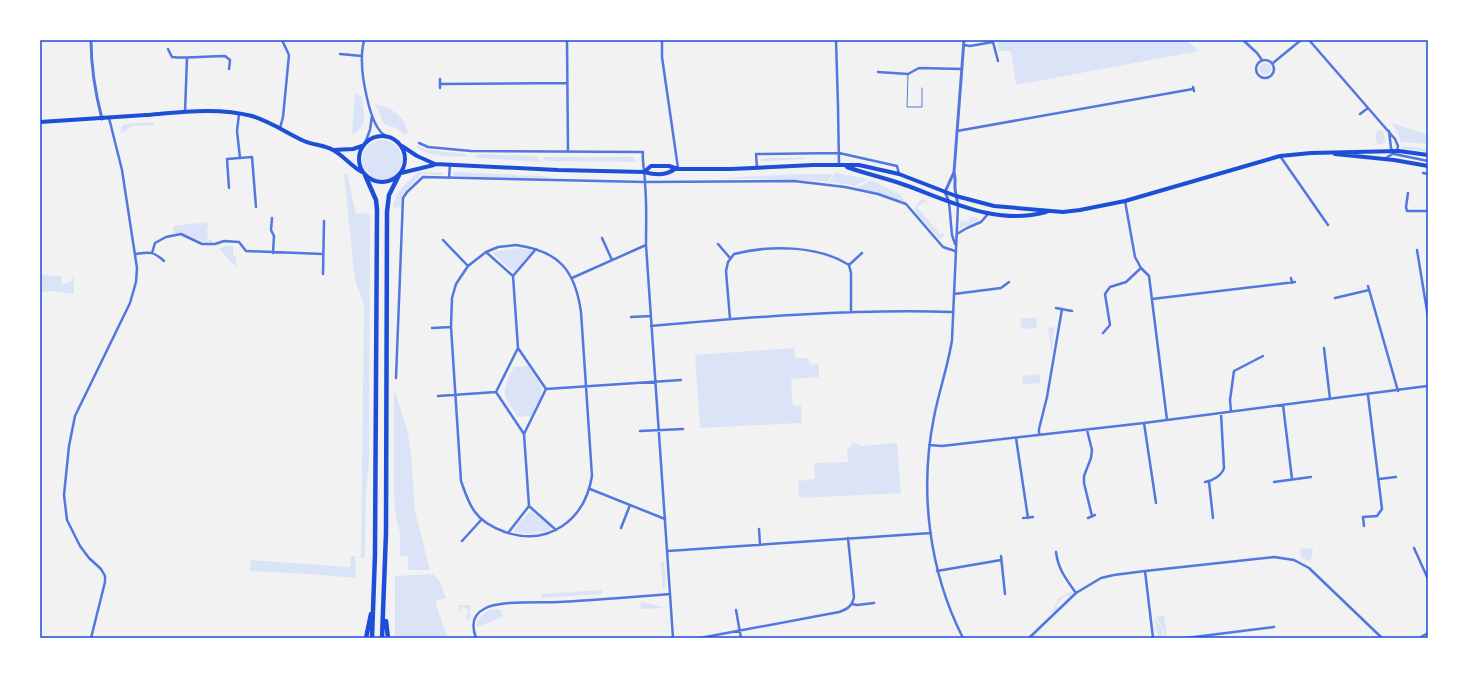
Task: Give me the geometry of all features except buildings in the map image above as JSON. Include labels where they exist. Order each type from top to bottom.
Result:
[{"type":"highway","points":[[364,174],[376,200],[377,210],[374,597],[372,638]]},
{"type":"highway","points":[[382,638],[386,533],[387,212],[389,195],[400,174]]},
{"type":"highway","points":[[366,638],[374,597]]},
{"type":"highway","points":[[384,608],[388,638]]},
{"type":"main road","points":[[40,122],[212,111],[252,116],[305,141],[333,150],[371,180],[381,183],[389,182],[400,174],[435,164],[644,172],[651,174],[668,174],[677,169]]},
{"type":"main road","points":[[333,150],[353,149],[364,145],[375,137],[386,136],[395,139],[402,146],[435,164]]},
{"type":"main road","points":[[364,145],[359,155],[359,161],[364,174]]},
{"type":"main road","points":[[400,174],[406,161],[402,146]]},
{"type":"main road","points":[[644,172],[651,166],[669,166],[677,169],[731,169],[813,165],[859,165],[899,174],[956,196],[994,206],[1048,212],[1080,210],[1125,201],[1280,156],[1299,154],[1403,151],[1427,155]]},
{"type":"main road","points":[[1325,153],[1383,159],[1428,166]]},
{"type":"main road","points":[[841,166],[881,176],[949,202],[988,214],[1032,216],[1048,212]]},
{"type":"street","points":[[90,40],[94,90],[102,118]]},
{"type":"street","points":[[280,128],[283,117],[289,55],[282,40]]},
{"type":"street","points":[[364,40],[362,56],[363,77],[372,115],[378,129],[386,136]]},
{"type":"street","points":[[567,40],[568,152]]},
{"type":"street","points":[[662,40],[662,57],[677,169]]},
{"type":"street","points":[[836,40],[839,153],[841,166]]},
{"type":"street","points":[[963,638],[953,617],[937,571],[927,495],[929,445],[934,416],[949,360],[952,340],[952,312],[958,205],[954,172],[964,40]]},
{"type":"street","points":[[1243,40],[1262,60],[1270,61],[1272,63],[1274,66],[1274,73],[1271,76],[1261,78],[1256,72],[1257,65],[1262,60]]},
{"type":"street","points":[[1272,63],[1301,40]]},
{"type":"street","points":[[1309,40],[1388,129],[1398,146],[1403,151]]},
{"type":"street","points":[[964,45],[970,46],[994,42],[998,61]]},
{"type":"street","points":[[168,49],[172,57],[187,58],[225,56],[230,60],[229,69]]},
{"type":"street","points":[[340,54],[362,56]]},
{"type":"street","points":[[185,112],[187,58]]},
{"type":"street","points":[[878,72],[908,74],[919,68],[962,69]]},
{"type":"street","points":[[440,79],[440,88]]},
{"type":"street","points":[[440,84],[567,83]]},
{"type":"street","points":[[957,131],[1193,89]]},
{"type":"street","points":[[1360,114],[1368,108]]},
{"type":"street","points":[[239,114],[237,131],[240,158]]},
{"type":"street","points":[[364,145],[370,130],[372,115]]},
{"type":"street","points":[[91,638],[105,582],[105,576],[101,569],[89,558],[80,546],[67,520],[64,495],[69,446],[75,416],[130,303],[136,282],[137,268],[122,170],[109,118]]},
{"type":"street","points":[[1388,129],[1394,152]]},
{"type":"street","points":[[419,143],[428,147],[471,151],[643,152],[642,163],[645,182],[646,245],[673,638]]},
{"type":"street","points":[[1383,152],[1387,150],[1391,144]]},
{"type":"street","points":[[1383,159],[1394,152],[1398,146]]},
{"type":"street","points":[[1394,152],[1428,161]]},
{"type":"street","points":[[757,167],[756,154],[839,153],[897,166],[899,174]]},
{"type":"street","points":[[1280,156],[1328,225]]},
{"type":"street","points":[[229,188],[227,159],[252,157],[256,207]]},
{"type":"street","points":[[449,178],[450,165]]},
{"type":"street","points":[[954,172],[946,192],[949,202],[952,234],[955,246]]},
{"type":"street","points":[[1423,173],[1428,174]]},
{"type":"street","points":[[396,378],[403,198],[407,192],[423,177],[645,182],[794,181],[845,187],[871,193],[906,204],[943,247],[955,251]]},
{"type":"street","points":[[1408,193],[1406,210],[1410,212],[1428,211]]},
{"type":"street","points":[[1125,201],[1135,257],[1141,268],[1149,276],[1167,420]]},
{"type":"street","points":[[957,234],[981,222],[988,214]]},
{"type":"street","points":[[272,218],[271,230],[274,236],[273,253]]},
{"type":"street","points":[[323,274],[324,221]]},
{"type":"street","points":[[152,253],[155,244],[166,236],[181,234],[202,244],[215,244],[224,241],[239,242],[246,251],[323,254]]},
{"type":"street","points":[[602,238],[612,260]]},
{"type":"street","points":[[443,240],[468,266]]},
{"type":"street","points":[[718,244],[730,258]]},
{"type":"street","points":[[516,245],[537,249],[550,255],[562,264],[572,278],[578,294],[581,312],[592,476],[590,489],[581,508],[566,523],[556,530],[548,533],[521,536],[508,533],[492,526],[475,512],[468,500],[461,481],[452,327],[452,298],[456,284],[468,266],[486,252],[498,247],[516,245]]},
{"type":"street","points":[[572,278],[646,245]]},
{"type":"street","points":[[730,319],[726,271],[730,258],[734,254],[768,248],[791,248],[815,252],[842,260],[849,265],[851,273],[851,312]]},
{"type":"street","points":[[513,276],[537,249]]},
{"type":"street","points":[[1417,250],[1428,317]]},
{"type":"street","points":[[486,252],[513,276],[518,348],[546,389]]},
{"type":"street","points":[[849,265],[862,253]]},
{"type":"street","points":[[135,254],[157,254],[164,261]]},
{"type":"street","points":[[1103,333],[1110,325],[1105,294],[1110,287],[1126,282],[1141,268]]},
{"type":"street","points":[[1152,299],[1294,282],[1292,278]]},
{"type":"street","points":[[954,294],[1001,288],[1009,282]]},
{"type":"street","points":[[1335,298],[1368,288],[1398,391]]},
{"type":"street","points":[[1056,308],[1072,311]]},
{"type":"street","points":[[1039,435],[1062,309]]},
{"type":"street","points":[[652,326],[730,319],[851,312],[952,312]]},
{"type":"street","points":[[631,317],[651,316]]},
{"type":"street","points":[[432,328],[452,327]]},
{"type":"street","points":[[496,392],[518,348]]},
{"type":"street","points":[[1324,348],[1330,399]]},
{"type":"street","points":[[1231,412],[1230,400],[1234,371],[1262,356]]},
{"type":"street","points":[[546,389],[681,380]]},
{"type":"street","points":[[929,445],[942,446],[1088,430],[1368,395],[1428,387],[1428,380]]},
{"type":"street","points":[[524,434],[546,389]]},
{"type":"street","points":[[438,396],[496,392]]},
{"type":"street","points":[[496,392],[524,434],[529,506],[508,533]]},
{"type":"street","points":[[1364,526],[1363,517],[1378,516],[1382,508],[1368,395]]},
{"type":"street","points":[[1283,405],[1292,479]]},
{"type":"street","points":[[1213,518],[1207,482],[1222,474],[1224,468],[1221,413]]},
{"type":"street","points":[[1144,423],[1156,503]]},
{"type":"street","points":[[640,431],[659,431],[683,428]]},
{"type":"street","points":[[1088,430],[1092,450],[1091,458],[1084,476],[1084,483],[1093,515],[1088,518]]},
{"type":"street","points":[[1016,438],[1028,518]]},
{"type":"street","points":[[1274,482],[1311,477]]},
{"type":"street","points":[[1379,479],[1396,477]]},
{"type":"street","points":[[590,489],[665,519]]},
{"type":"street","points":[[621,528],[630,505]]},
{"type":"street","points":[[529,506],[556,530]]},
{"type":"street","points":[[1023,518],[1033,517]]},
{"type":"street","points":[[462,541],[482,519]]},
{"type":"street","points":[[759,529],[760,545]]},
{"type":"street","points":[[668,551],[931,533]]},
{"type":"street","points":[[700,638],[839,612],[847,609],[852,604],[854,590],[848,538]]},
{"type":"street","points":[[1414,548],[1428,579]]},
{"type":"street","points":[[1056,552],[1057,563],[1060,571],[1076,593]]},
{"type":"street","points":[[1001,556],[1000,560],[1006,594]]},
{"type":"street","points":[[1029,638],[1076,593],[1101,578],[1145,571],[1274,557],[1294,560],[1309,568],[1382,638]]},
{"type":"street","points":[[937,571],[1000,560]]},
{"type":"street","points":[[1145,571],[1153,638]]},
{"type":"street","points":[[476,638],[473,630],[474,618],[482,609],[494,604],[560,602],[670,594]]},
{"type":"street","points":[[852,604],[874,603]]},
{"type":"street","points":[[736,610],[741,638]]},
{"type":"street","points":[[1186,638],[1274,627]]},
{"type":"street","points":[[1419,638],[1428,633]]},
{"type":"lane","points":[[908,74],[907,107],[922,107],[922,88]]},
{"type":"shaded area","points":[[997,40],[1186,40],[1199,51],[1016,85],[1011,51],[999,51]]},
{"type":"shaded area","points":[[1263,63],[1267,63],[1271,69],[1267,75],[1263,75],[1259,71],[1259,67]]},
{"type":"shaded area","points":[[355,93],[362,97],[364,119],[358,131],[352,135]]},
{"type":"shaded area","points":[[375,104],[397,113],[404,121],[408,133],[405,135],[396,128],[384,124]]},
{"type":"shaded area","points":[[153,122],[154,125],[131,126],[125,132],[121,133],[121,127],[125,124]]},
{"type":"shaded area","points":[[1391,123],[1428,135],[1428,144],[1401,142],[1397,131]]},
{"type":"shaded area","points":[[1378,130],[1381,130],[1384,134],[1385,143],[1378,145],[1376,141],[1376,133]]},
{"type":"shaded area","points":[[382,140],[390,142],[396,146],[400,152],[402,160],[400,168],[396,174],[390,178],[382,180],[374,178],[368,174],[364,168],[362,160],[364,152],[368,146],[374,142]]},
{"type":"shaded area","points":[[415,145],[428,150],[467,154],[466,157],[431,154],[424,152]]},
{"type":"shaded area","points":[[1402,146],[1423,149],[1428,148],[1428,152],[1403,149]]},
{"type":"shaded area","points":[[476,154],[536,156],[542,162],[476,158]]},
{"type":"shaded area","points":[[542,157],[634,157],[635,162],[547,161]]},
{"type":"shaded area","points":[[761,159],[805,159],[761,161]]},
{"type":"shaded area","points":[[418,172],[444,173],[441,175],[422,174],[402,196],[401,207],[393,208],[396,196],[405,184]]},
{"type":"shaded area","points":[[453,172],[542,176],[553,178],[454,176]]},
{"type":"shaded area","points":[[835,173],[869,179],[853,187],[852,185],[832,182],[828,183]]},
{"type":"shaded area","points":[[344,174],[347,174],[356,213],[370,214],[369,460],[366,493],[365,558],[358,557],[361,556],[364,305],[357,287],[354,272]]},
{"type":"shaded area","points":[[833,174],[826,183],[825,181],[717,178]]},
{"type":"shaded area","points":[[871,180],[900,194],[905,202],[857,188]]},
{"type":"shaded area","points":[[924,199],[929,203],[925,202],[917,207],[940,234],[944,233],[943,238],[939,238],[914,211],[919,202]]},
{"type":"shaded area","points":[[969,216],[980,219],[960,228],[960,221],[969,222]]},
{"type":"shaded area","points":[[208,222],[208,240],[212,240],[212,243],[207,243],[184,234],[174,233],[173,226]]},
{"type":"shaded area","points":[[225,246],[233,246],[233,256],[236,257],[236,267],[219,249]]},
{"type":"shaded area","points":[[518,248],[530,250],[532,252],[515,273],[493,254],[494,252]]},
{"type":"shaded area","points":[[40,275],[61,276],[62,285],[71,281],[74,276],[74,294],[51,291],[40,292]]},
{"type":"shaded area","points":[[1036,317],[1037,328],[1022,329],[1020,319]]},
{"type":"shaded area","points":[[1055,327],[1052,350],[1051,350],[1048,328]]},
{"type":"shaded area","points":[[794,348],[795,358],[808,358],[810,365],[819,364],[819,377],[791,379],[793,406],[801,405],[802,423],[700,428],[695,355]]},
{"type":"shaded area","points":[[528,366],[542,390],[531,416],[518,417],[508,402],[505,388],[514,367]]},
{"type":"shaded area","points":[[1040,374],[1040,383],[1022,385],[1023,376]]},
{"type":"shaded area","points":[[394,389],[408,432],[415,511],[430,570],[408,570],[408,556],[400,556],[400,533],[396,518],[394,498]]},
{"type":"shaded area","points":[[852,442],[861,446],[897,443],[901,493],[799,498],[798,481],[815,479],[814,463],[848,462],[847,450],[850,448]]},
{"type":"shaded area","points":[[530,511],[550,527],[550,530],[532,533],[514,532],[514,529]]},
{"type":"shaded area","points":[[1313,548],[1311,560],[1309,561],[1301,557],[1300,549]]},
{"type":"shaded area","points":[[351,556],[355,556],[356,578],[250,571],[251,560],[350,567]]},
{"type":"shaded area","points":[[661,561],[664,562],[666,584],[663,590]]},
{"type":"shaded area","points":[[433,574],[440,582],[446,598],[436,601],[436,605],[448,638],[395,638],[395,576]]},
{"type":"shaded area","points":[[602,590],[602,594],[542,598],[541,594]]},
{"type":"shaded area","points":[[1072,592],[1069,597],[1066,595],[1056,605],[1058,608],[1050,614],[1059,598]]},
{"type":"shaded area","points":[[641,602],[667,608],[641,609]]},
{"type":"shaded area","points":[[459,605],[470,605],[471,607],[469,611],[471,614],[469,620],[466,618],[468,610],[463,606],[461,612]]},
{"type":"shaded area","points":[[492,609],[500,609],[503,617],[477,627],[476,626],[480,617]]},
{"type":"shaded area","points":[[1164,615],[1167,637],[1165,638],[1163,627],[1156,617]]},
{"type":"shaded area","points":[[1154,617],[1162,627],[1163,638],[1159,638],[1157,635]]}]
